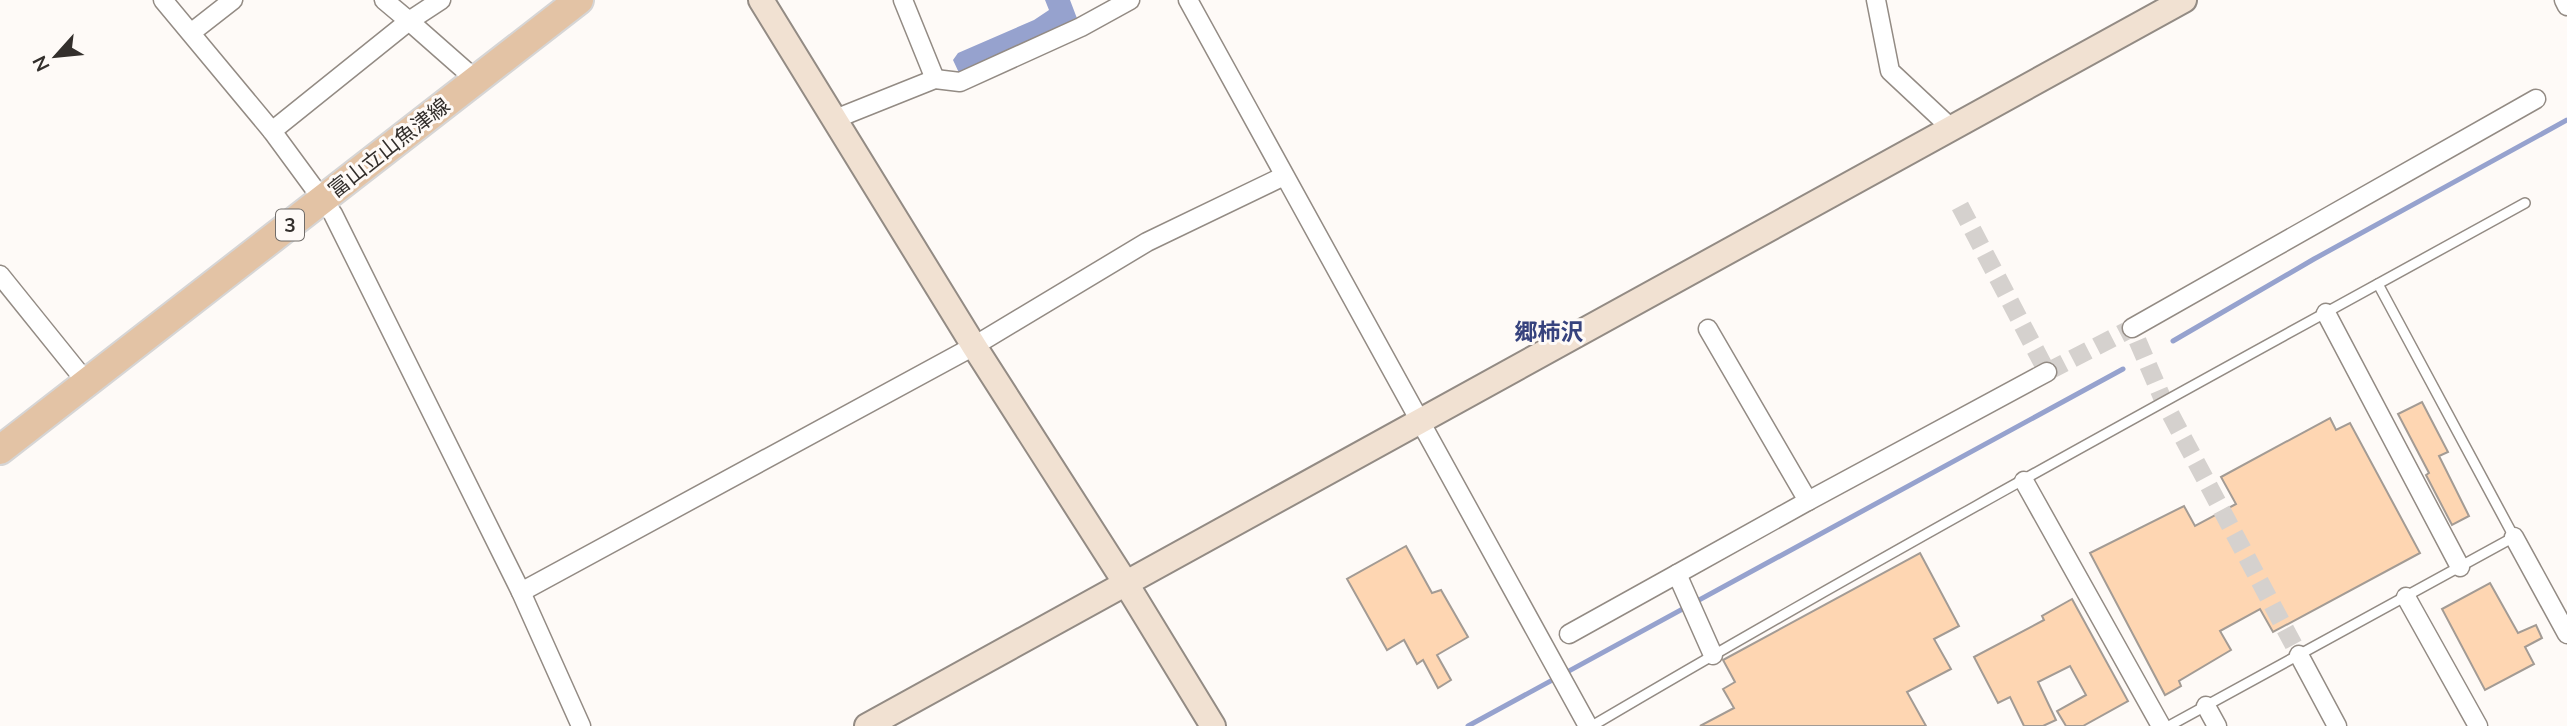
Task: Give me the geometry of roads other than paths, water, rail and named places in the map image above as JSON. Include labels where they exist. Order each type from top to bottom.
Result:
[{"type":"main road","name":"富山立山魚津線","points":[[0,450],[579,0]]},
{"type":"street","points":[[163,0],[272,131],[339,226],[521,592],[581,726]]},
{"type":"street","points":[[192,32],[233,0]]},
{"type":"street","points":[[384,0],[476,80]]},
{"type":"street","points":[[272,131],[409,21],[441,0]]},
{"type":"street","points":[[761,0],[1213,726]]},
{"type":"street","points":[[903,0],[934,79]]},
{"type":"street","points":[[835,119],[934,79],[960,82],[1081,27],[1130,0]]},
{"type":"street","points":[[1188,0],[1590,726]]},
{"type":"street","points":[[1876,0],[1890,71],[1951,128]]},
{"type":"street","points":[[867,726],[2184,0]]},
{"type":"street","points":[[2564,0],[2567,6]]},
{"type":"street","points":[[2132,328],[2536,99]]},
{"type":"street","points":[[521,592],[974,346],[1147,242],[1284,176]]},
{"type":"street","points":[[0,275],[86,383]]},
{"type":"street","points":[[2326,313],[2460,567]]},
{"type":"street","points":[[1708,329],[1808,501]]},
{"type":"street","points":[[1569,634],[2047,372]]},
{"type":"street","points":[[2024,481],[2161,726]]},
{"type":"street","points":[[2514,537],[2567,634]]},
{"type":"street","points":[[1677,574],[1713,655]]},
{"type":"street","points":[[2406,597],[2478,726]]},
{"type":"street","points":[[2299,655],[2335,721],[2315,726]]},
{"type":"street","points":[[2206,706],[2217,726]]},
{"type":"lane","points":[[1590,726],[2525,203]]},
{"type":"lane","points":[[2169,726],[2514,537],[2378,284]]},
{"type":"water","points":[[1045,0],[1070,0],[1078,21],[960,75],[953,60],[958,53],[1034,20],[1049,10]]},
{"type":"waterway","points":[[2173,341],[2314,259],[2567,120]]},
{"type":"waterway","points":[[1468,726],[2123,369]]},
{"type":"tunnel","points":[[1960,206],[2047,372],[2132,328],[2164,402],[2299,655]]},
{"type":"district","name":"郷柿沢","points":[[1549,332]]}]
